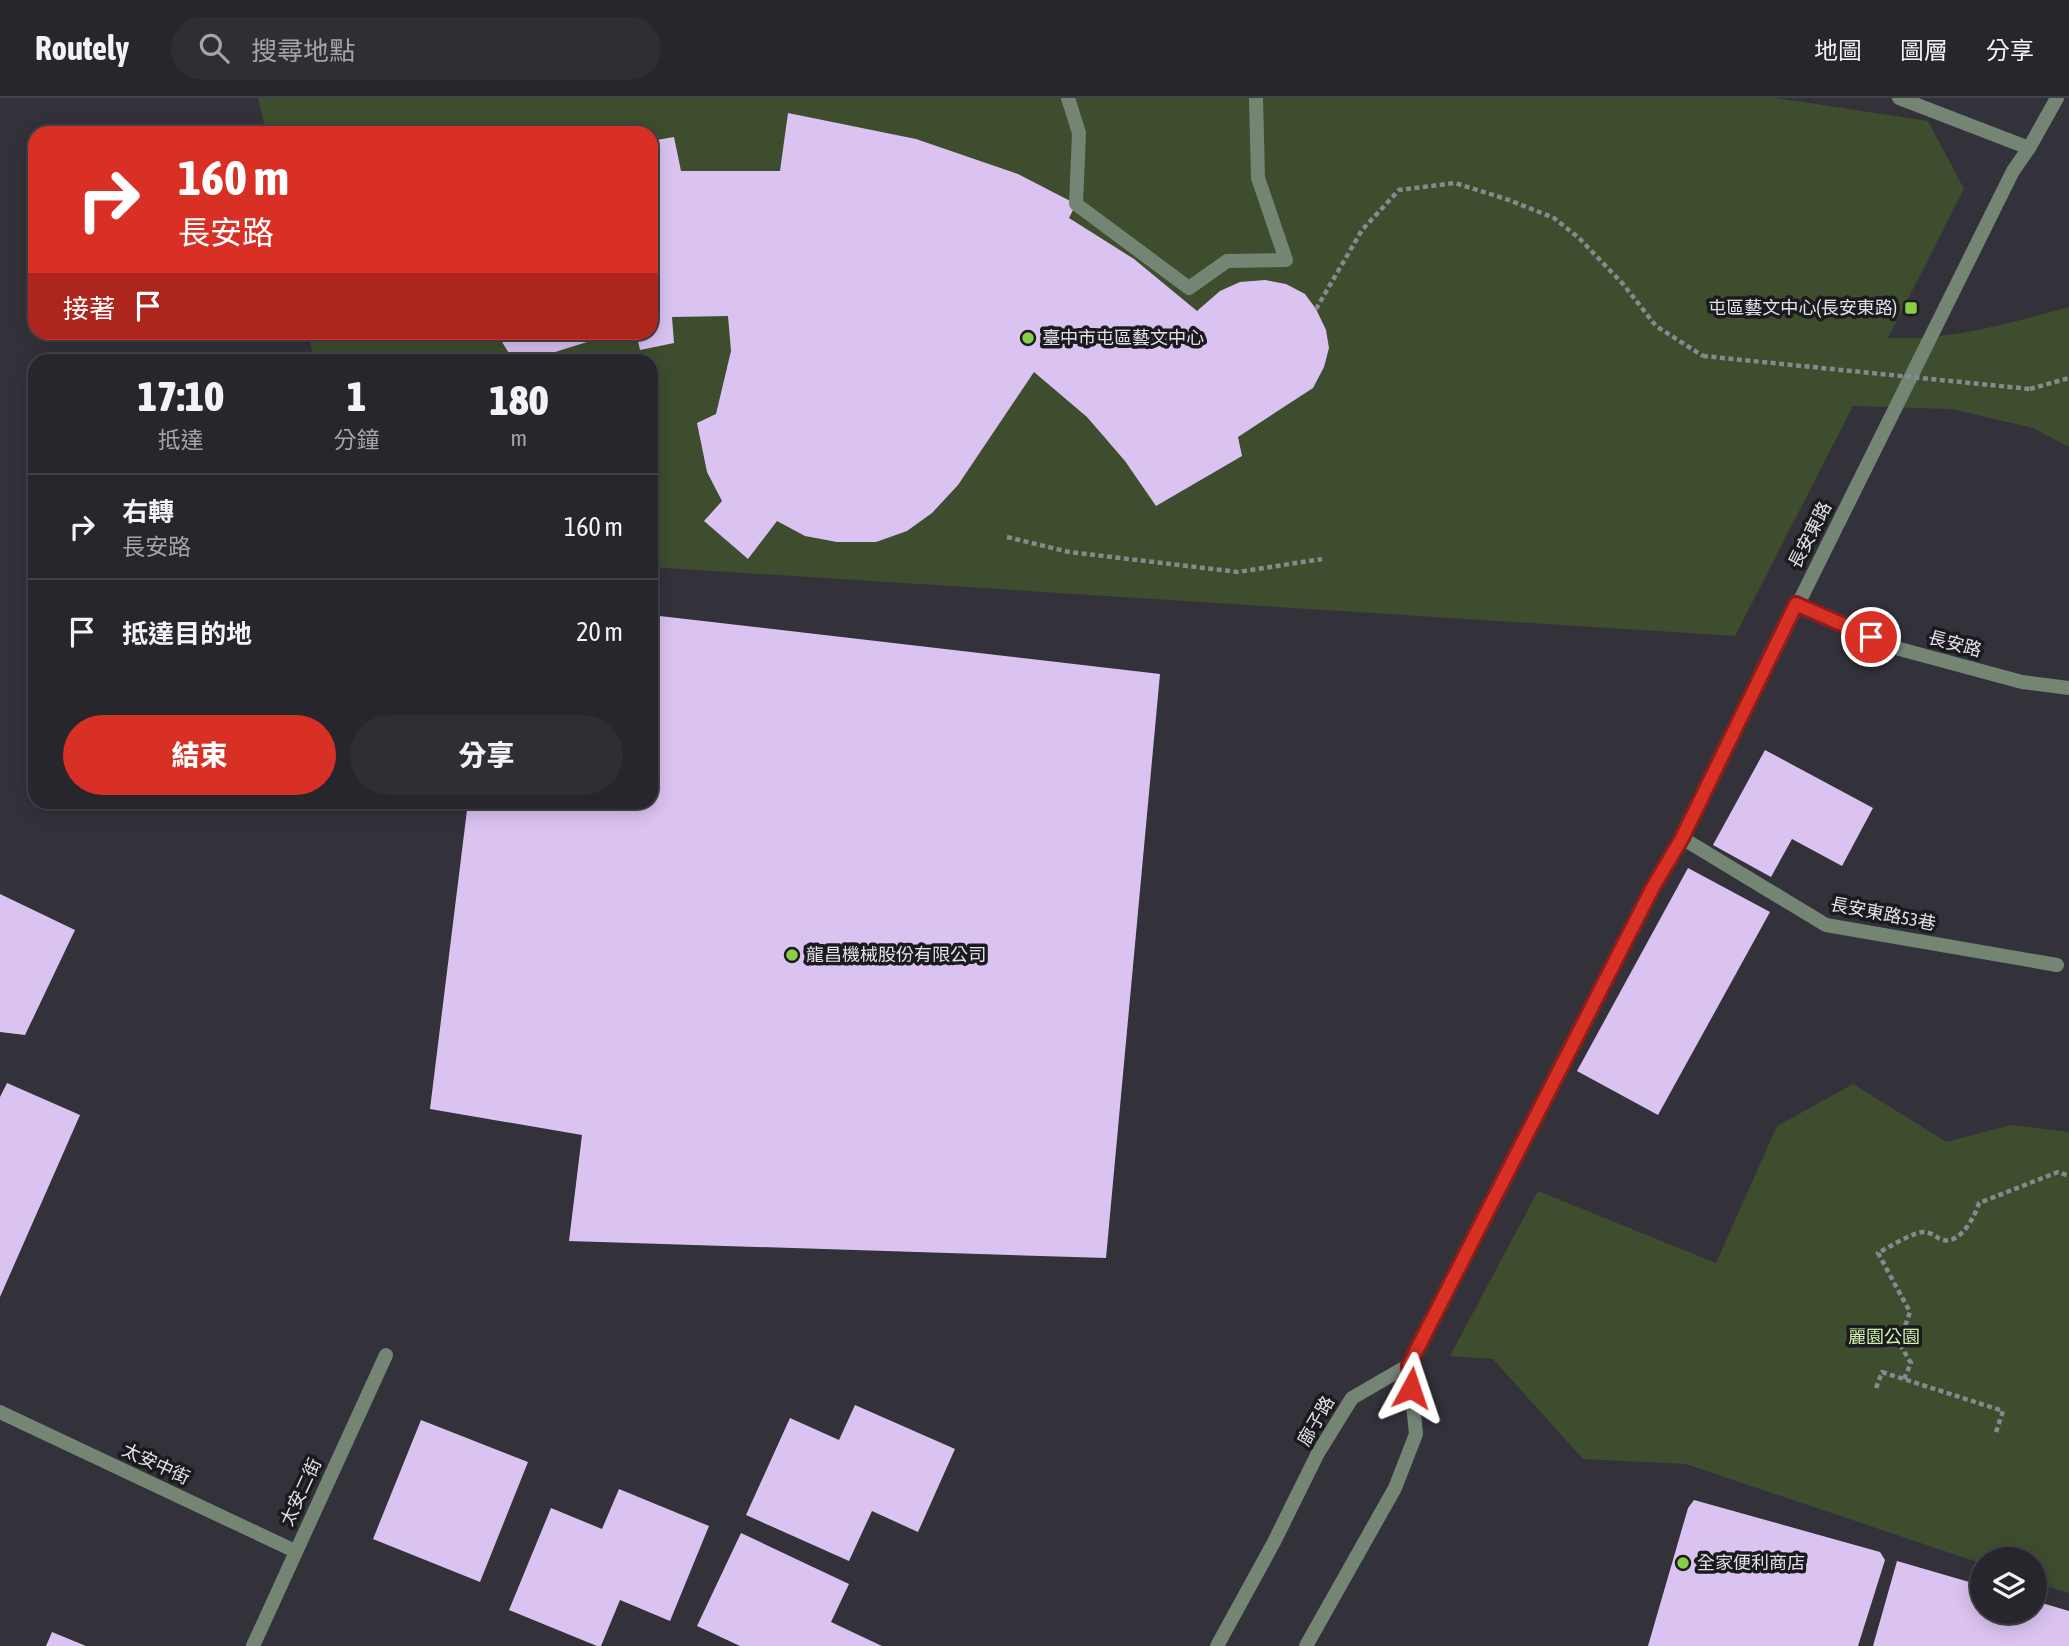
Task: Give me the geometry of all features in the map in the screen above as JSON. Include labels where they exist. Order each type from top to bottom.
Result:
[{"type":"street","points":[[1068,98],[1079,133],[1076,204],[1189,288],[1227,261],[1286,260],[1258,178],[1256,98]]},
{"type":"street","points":[[1899,98],[2029,148]]},
{"type":"street","name":"長安東路","points":[[1409,1365],[1653,887],[1682,838],[2013,170],[2029,148],[2057,98]]},
{"type":"street","name":"長安路","points":[[1796,604],[1896,648],[2022,682],[2069,688]]},
{"type":"street","name":"長安東路53巷","points":[[1682,838],[1826,925],[2057,965]]},
{"type":"street","name":"太安二街","points":[[253,1646],[386,1355]]},
{"type":"street","points":[[1306,1646],[1395,1488],[1416,1434],[1409,1365]]},
{"type":"street","name":"廍子路","points":[[1217,1646],[1274,1542],[1318,1453],[1352,1398],[1409,1365]]},
{"type":"street","name":"太安中街","points":[[0,1412],[295,1551]]},
{"type":"path","points":[[1316,309],[1362,230],[1398,190],[1455,183],[1555,218],[1579,237],[1623,284],[1657,326],[1703,356],[2030,389],[2069,378]]},
{"type":"path","points":[[1007,537],[1069,552],[1238,572],[1321,559]]},
{"type":"path","points":[[1904,1380],[1911,1363],[1899,1343],[1910,1312],[1878,1253],[1922,1232],[1951,1241],[1964,1231],[1976,1214],[1979,1203],[2058,1172],[2069,1176]]},
{"type":"path","points":[[1876,1388],[1882,1372],[2003,1411],[1996,1432]]},
{"type":"green space","points":[[258,98],[1776,98],[1928,121],[1964,189],[1888,338],[1957,334],[2069,307],[2069,447],[2033,428],[1952,409],[1853,406],[1735,636],[658,567],[658,354],[313,354],[310,340],[658,340],[658,126],[264,126]]},
{"type":"green space","name":"麗園公園","points":[[1853,1084],[1946,1142],[2011,1125],[2069,1132],[2069,1593],[2047,1586],[2047,1547],[1970,1547],[1970,1560],[1686,1464],[1583,1459],[1493,1359],[1450,1356],[1538,1191],[1716,1263],[1777,1126]]},
{"type":"building","name":"臺中市屯區藝文中心","points":[[788,113],[916,139],[1018,174],[1076,204],[1069,218],[1134,259],[1197,311],[1220,291],[1240,282],[1265,280],[1286,284],[1305,294],[1326,330],[1329,348],[1324,367],[1313,388],[1238,437],[1242,456],[1156,506],[1125,461],[1087,417],[1034,372],[958,485],[932,513],[907,531],[876,542],[837,542],[805,536],[777,521],[748,559],[704,521],[722,501],[707,472],[697,423],[716,414],[731,351],[728,316],[672,317],[674,343],[640,350],[638,340],[658,340],[658,140],[674,137],[681,171],[780,171]]},
{"type":"building","points":[[501,340],[594,340],[551,354],[509,354]]},
{"type":"building","name":"龍昌機械股份有限公司","points":[[658,616],[1160,674],[1106,1258],[569,1241],[582,1135],[430,1109],[467,809],[658,809]]},
{"type":"building","points":[[1765,750],[1873,808],[1842,866],[1792,839],[1771,877],[1713,845]]},
{"type":"building","points":[[1688,868],[1770,912],[1658,1115],[1577,1071]]},
{"type":"building","points":[[0,894],[75,930],[25,1035],[0,1032]]},
{"type":"building","points":[[7,1083],[80,1115],[0,1297],[0,1097]]},
{"type":"building","points":[[855,1405],[955,1449],[918,1532],[872,1511],[849,1561],[746,1515],[790,1418],[839,1440]]},
{"type":"building","points":[[421,1420],[528,1462],[480,1582],[373,1539]]},
{"type":"building","points":[[619,1489],[709,1526],[670,1621],[620,1600],[601,1646],[597,1646],[509,1610],[551,1508],[602,1529]]},
{"type":"building","points":[[1694,1500],[1880,1552],[1885,1560],[1858,1646],[1648,1646],[1688,1508]]},
{"type":"building","points":[[741,1533],[849,1584],[831,1622],[882,1646],[740,1646],[697,1626]]},
{"type":"building","points":[[1897,1561],[1970,1582],[1970,1624],[2047,1624],[2047,1605],[2069,1611],[2069,1646],[1873,1646]]},
{"type":"building","points":[[52,1632],[86,1646],[46,1646]]},
{"type":"place","name":"屯區藝文中心(長安東路)","points":[[1911,308]]},
{"type":"place","name":"臺中市屯區藝文中心","points":[[1028,338]]},
{"type":"place","name":"龍昌機械股份有限公司","points":[[792,955]]},
{"type":"place","name":"全家便利商店","points":[[1683,1563]]},
{"type":"route","points":[[1411,1388],[1409,1365],[1653,887],[1682,838],[1796,604],[1871,637]]}]
